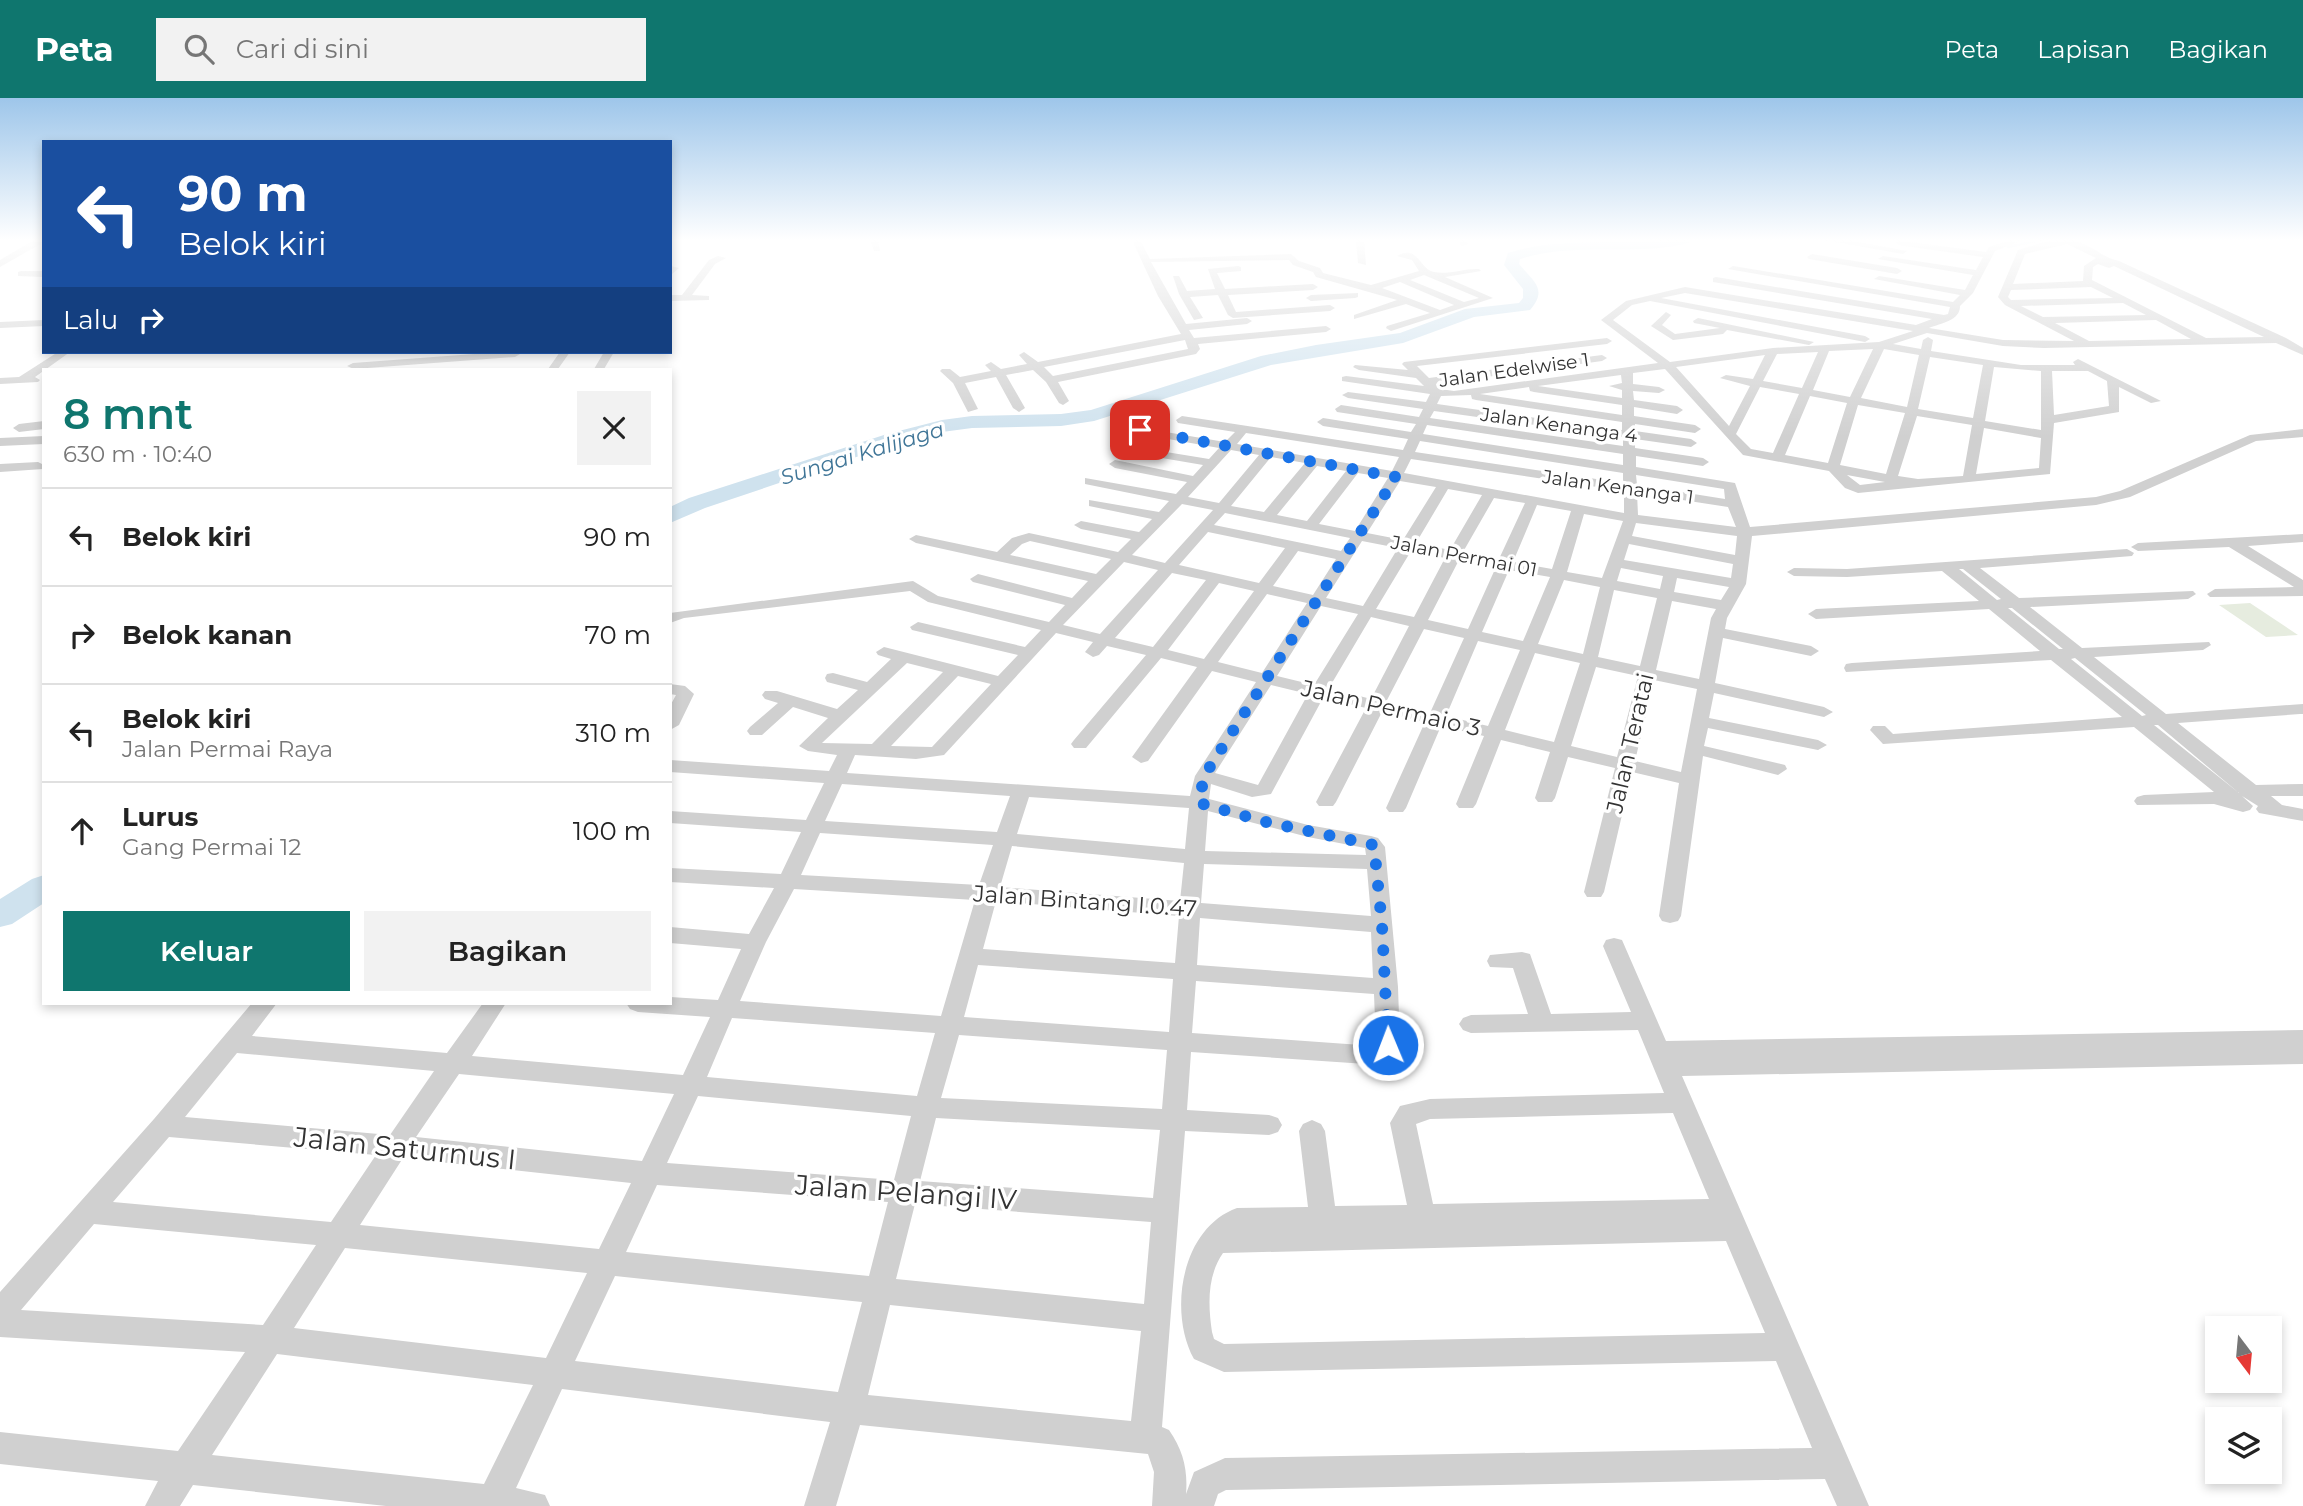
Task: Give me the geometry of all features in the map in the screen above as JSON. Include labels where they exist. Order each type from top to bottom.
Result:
[{"type":"street","points":[[1051,380],[1192,352],[1195,349],[1169,306]]},
{"type":"street","points":[[1191,306],[1198,318]]},
{"type":"street","points":[[1227,306],[1233,315],[1330,308]]},
{"type":"street","points":[[1359,317],[1391,306]]},
{"type":"street","points":[[1421,306],[1437,312]]},
{"type":"street","points":[[1391,328],[1459,306]]},
{"type":"street","points":[[1625,306],[1606,323],[1664,363],[1743,450],[1908,483]]},
{"type":"street","points":[[1688,306],[1866,339]]},
{"type":"street","points":[[1655,313],[1656,326],[1674,337],[1742,329],[1759,318],[1770,306]]},
{"type":"street","points":[[1782,306],[1978,340],[2044,345],[2281,342]]},
{"type":"street","points":[[1872,306],[1946,318]]},
{"type":"street","points":[[1833,468],[1854,400],[1880,345],[1923,331],[1955,312],[1955,306]]},
{"type":"street","points":[[2013,306],[2087,343]]},
{"type":"street","points":[[2134,306],[2206,342]]},
{"type":"street","points":[[2199,306],[2303,352]]},
{"type":"street","points":[[1622,307],[1678,317]]},
{"type":"street","points":[[958,381],[1113,350],[1145,340],[1310,316]]},
{"type":"street","points":[[2038,320],[2158,318]]},
{"type":"street","points":[[1690,320],[1821,346]]},
{"type":"street","points":[[0,325],[42,323]]},
{"type":"street","points":[[1186,335],[1230,338],[1326,329]]},
{"type":"street","points":[[1664,363],[1821,346],[1923,331]]},
{"type":"street","points":[[1891,479],[1912,411],[1925,353],[1923,331]]},
{"type":"street","points":[[1230,338],[1245,349]]},
{"type":"street","points":[[1099,341],[1113,350]]},
{"type":"street","points":[[1437,392],[1408,364],[1607,341]]},
{"type":"street","points":[[1578,345],[1627,371]]},
{"type":"street","points":[[1454,394],[1627,371],[1740,347],[1880,345],[1989,363],[2046,369],[2088,368]]},
{"type":"street","points":[[2044,345],[2155,401],[2048,420]]},
{"type":"street","points":[[1778,457],[1807,391],[1821,346]]},
{"type":"street","points":[[1059,347],[1074,358]]},
{"type":"street","points":[[1730,435],[1773,351]]},
{"type":"street","points":[[22,380],[62,354]]},
{"type":"street","points":[[348,368],[364,354]]},
{"type":"street","points":[[348,368],[505,354]]},
{"type":"street","points":[[1024,355],[1051,380],[1063,401]]},
{"type":"street","points":[[1488,356],[1527,386],[1695,429]]},
{"type":"street","name":"Jalan Edelwise 1","points":[[1359,367],[1422,379],[1510,371],[1602,358]]},
{"type":"street","points":[[988,363],[1000,374],[1019,408]]},
{"type":"street","points":[[1969,479],[1989,363]]},
{"type":"street","points":[[1833,468],[1858,489],[2043,472],[2046,469],[2048,420],[2046,369]]},
{"type":"street","points":[[946,371],[958,381],[972,409]]},
{"type":"street","points":[[1545,798],[1630,517],[1627,371]]},
{"type":"street","points":[[1726,378],[2046,435]]},
{"type":"street","points":[[1346,379],[1523,404],[1628,411],[1677,410]]},
{"type":"street","points":[[1566,379],[1628,411]]},
{"type":"street","points":[[0,381],[42,380]]},
{"type":"street","points":[[2113,380],[2125,408]]},
{"type":"street","points":[[1326,802],[1454,555],[1495,494],[1520,420],[1527,386]]},
{"type":"street","points":[[1628,411],[1659,390]]},
{"type":"street","points":[[1146,1438],[1171,1119],[1199,803],[1204,776],[1396,477],[1437,392]]},
{"type":"street","name":"Jalan Kenanga 4","points":[[1348,395],[1520,420],[1628,411],[1691,443]]},
{"type":"street","points":[[1340,409],[1703,462]]},
{"type":"street","name":"Jalan Kenanga 1","points":[[1182,420],[1733,504]]},
{"type":"street","points":[[1322,422],[1728,485],[1745,532],[1738,584],[1719,618],[1689,780],[1670,916]]},
{"type":"street","points":[[19,428],[42,425]]},
{"type":"street","points":[[1140,430],[1630,517],[1745,532],[2096,501],[2125,494],[2254,438],[2303,433]]},
{"type":"street","points":[[903,657],[808,746],[847,752],[877,750],[924,754],[938,751],[1075,603],[1162,517],[1242,431]]},
{"type":"street","points":[[0,442],[42,440]]},
{"type":"street","points":[[1115,446],[1211,463]]},
{"type":"street","points":[[0,451],[42,449]]},
{"type":"street","points":[[1099,646],[1267,454]]},
{"type":"street","points":[[1268,517],[1313,462]]},
{"type":"street","points":[[1115,464],[1196,480]]},
{"type":"street","points":[[0,468],[38,466]]},
{"type":"street","points":[[1311,525],[1354,470]]},
{"type":"street","name":"Jalan Permai 01","points":[[1090,481],[1406,546],[1726,606]]},
{"type":"street","points":[[1204,776],[1252,791],[1264,790],[1318,692],[1444,485]]},
{"type":"street","points":[[1396,808],[1533,500]]},
{"type":"street","points":[[1094,503],[1162,517]]},
{"type":"street","points":[[1466,804],[1558,575],[1579,508]]},
{"type":"street","points":[[1081,525],[1142,537]]},
{"type":"street","points":[[2301,588],[2225,536],[2303,525]]},
{"type":"street","points":[[1205,527],[1347,556]]},
{"type":"street","points":[[951,604],[1017,541],[1029,537],[1824,712]]},
{"type":"street","points":[[1794,572],[1847,573],[2303,538]]},
{"type":"street","points":[[916,539],[1098,579]]},
{"type":"street","points":[[1624,540],[1741,561]]},
{"type":"street","points":[[1141,757],[1294,546]]},
{"type":"street","points":[[1615,563],[1738,584]]},
{"type":"street","points":[[1965,563],[2076,653],[2144,716],[2218,794]]},
{"type":"street","points":[[1944,565],[2052,655],[2144,716],[2248,798],[2277,811],[2303,815]]},
{"type":"street","name":"Jalan Teratai","points":[[1594,892],[1671,573]]},
{"type":"street","points":[[1080,744],[1157,653],[1216,577]]},
{"type":"street","points":[[978,579],[1075,603]]},
{"type":"street","name":"Jalan Permaio 3","points":[[672,617],[909,586],[919,588],[933,599],[1053,628],[1099,646],[1157,653],[1689,780]]},
{"type":"street","points":[[2214,594],[2301,588]]},
{"type":"street","points":[[1816,614],[2188,594]]},
{"type":"street","points":[[918,627],[1029,653]]},
{"type":"street","points":[[1717,632],[1811,651]]},
{"type":"street","points":[[1852,668],[2203,646]]},
{"type":"street","points":[[884,652],[1003,682]]},
{"type":"street","points":[[877,750],[954,670]]},
{"type":"street","points":[[833,678],[870,688]]},
{"type":"street","points":[[672,689],[679,690],[685,695],[672,720]]},
{"type":"street","points":[[771,695],[840,716]]},
{"type":"street","points":[[756,731],[790,701]]},
{"type":"street","points":[[2144,716],[1889,740],[1878,730],[2144,716],[2300,709],[2287,702],[2144,716]]},
{"type":"street","points":[[1699,722],[1818,745]]},
{"type":"street","points":[[1695,749],[1778,769]]},
{"type":"street","points":[[492,1504],[847,752]]},
{"type":"street","points":[[667,1005],[951,1023],[1381,1056],[1388,1045],[1382,925],[1375,847],[1371,843],[1308,831],[1199,803],[672,766]]},
{"type":"street","points":[[820,1506],[849,1409],[926,1107],[987,893],[1021,790]]},
{"type":"street","points":[[2144,802],[2218,794],[2248,798],[2303,790]]},
{"type":"street","points":[[672,817],[1005,839],[1196,857],[1375,862]]},
{"type":"street","name":"Jalan Bintang I.0.47","points":[[672,875],[987,893],[1382,925]]},
{"type":"street","points":[[672,935],[755,942]]},
{"type":"street","points":[[1614,946],[1853,1506]]},
{"type":"street","points":[[970,956],[1387,987]]},
{"type":"street","points":[[1498,961],[1522,960],[1542,1023]]},
{"type":"street","points":[[0,1313],[163,1126],[263,1005]]},
{"type":"street","points":[[160,1506],[396,1146],[494,1005]]},
{"type":"street","points":[[1471,1024],[1647,1021]]},
{"type":"street","points":[[1663,1059],[2066,1051],[2303,1039]]},
{"type":"street","points":[[230,1043],[926,1107],[1269,1125]]},
{"type":"street","points":[[2066,1051],[2303,1055]]},
{"type":"street","points":[[1424,1226],[1404,1123],[1409,1113],[1430,1109],[1682,1103]]},
{"type":"street","name":"Jalan Saturnus I","points":[[163,1126],[396,1146],[648,1173]]},
{"type":"street","points":[[1312,1130],[1323,1217]]},
{"type":"street","name":"Jalan Pelangi IV","points":[[648,1173],[1165,1211]]},
{"type":"street","points":[[89,1212],[1157,1319]]},
{"type":"street","points":[[1424,1226],[1323,1217],[1237,1220],[1203,1262],[1196,1282],[1195,1313],[1202,1346],[1224,1358],[1786,1347]]},
{"type":"street","points":[[1219,1241],[1424,1226],[1731,1220]]},
{"type":"street","points":[[0,1323],[271,1339],[849,1409],[1146,1438],[1158,1441],[1168,1454],[1171,1481],[1168,1506]]},
{"type":"street","points":[[0,1448],[492,1504],[534,1506]]},
{"type":"street","points":[[1198,1506],[1205,1483],[1225,1474],[1835,1463]]},
{"type":"shaded area","points":[[2250,603],[2298,635],[2266,637],[2219,605]]},
{"type":"waterway","name":"Sungai Kalijaga","points":[[672,515],[697,503],[894,438],[942,426],[972,422],[1061,420],[1094,415],[1267,360],[1403,338],[1471,312],[1525,306]]},
{"type":"waterway","name":"Sungai Kalijaga","points":[[0,915],[42,888]]},
{"type":"route","points":[[1140,430],[1396,477],[1204,776],[1199,803],[1266,822],[1374,845],[1382,925],[1388,1045]]}]
